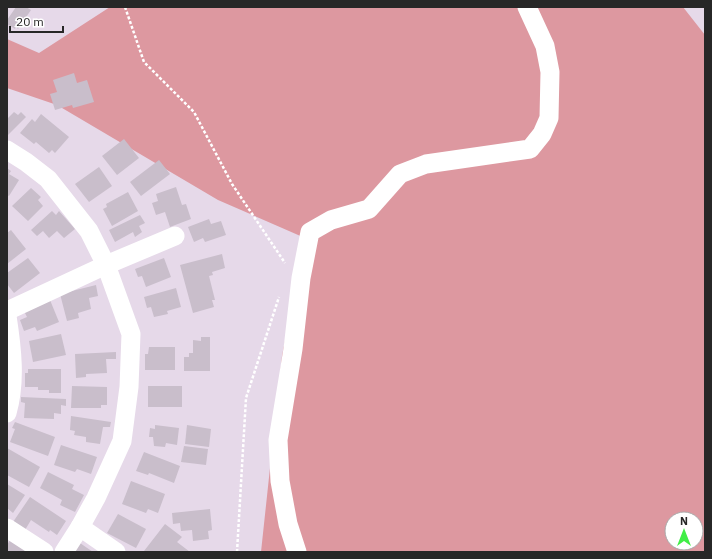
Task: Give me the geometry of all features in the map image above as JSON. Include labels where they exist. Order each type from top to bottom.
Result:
[{"type":"street","points":[[297,552],[288,524],[280,481],[278,440],[293,349],[301,278],[310,232],[331,220],[369,209],[400,174],[426,164],[530,148],[542,134],[549,118],[550,72],[544,46],[527,7]]},
{"type":"street","points":[[7,150],[48,179],[89,231],[106,265],[131,334],[130,387],[122,441],[96,498],[80,528],[64,552]]},
{"type":"street","points":[[7,311],[106,265],[175,236]]},
{"type":"street","points":[[7,316],[12,345],[12,392],[8,407]]},
{"type":"street","points":[[7,528],[44,552]]},
{"type":"street","points":[[80,528],[116,552]]},
{"type":"path","points":[[125,7],[144,62],[194,112],[232,184],[289,269]]},
{"type":"path","points":[[236,552],[246,398],[281,292]]},
{"type":"shaded area","points":[[110,7],[683,7],[705,35],[705,552],[261,552],[282,356],[305,238],[218,200],[57,105],[7,88],[7,39],[39,53]]},
{"type":"building","points":[[16,7],[26,7],[31,10],[18,29],[16,27],[15,29],[7,24],[7,20]]},
{"type":"building","points":[[74,73],[77,83],[87,80],[94,102],[73,108],[72,105],[55,110],[50,94],[57,92],[53,80]]},
{"type":"building","points":[[14,112],[18,115],[21,112],[26,117],[8,135],[7,119]]},
{"type":"building","points":[[41,114],[69,137],[55,153],[52,150],[49,153],[36,142],[34,144],[20,133],[32,119],[35,122]]},
{"type":"building","points":[[124,139],[139,158],[117,175],[102,156]]},
{"type":"building","points":[[159,160],[170,174],[141,196],[130,182]]},
{"type":"building","points":[[99,167],[112,186],[89,202],[75,184]]},
{"type":"building","points":[[7,168],[11,171],[9,174],[19,180],[9,196],[7,195]]},
{"type":"building","points":[[176,187],[182,205],[186,204],[191,219],[170,227],[165,212],[156,215],[152,203],[158,201],[156,194]]},
{"type":"building","points":[[31,188],[41,197],[38,200],[43,206],[28,221],[12,206]]},
{"type":"building","points":[[128,192],[138,211],[112,226],[103,209],[107,207],[106,204]]},
{"type":"building","points":[[52,211],[56,215],[59,211],[75,229],[64,238],[57,231],[49,238],[43,231],[37,236],[31,230]]},
{"type":"building","points":[[140,215],[145,223],[139,226],[142,232],[135,237],[133,232],[115,242],[109,230]]},
{"type":"building","points":[[209,219],[211,224],[221,221],[226,235],[205,242],[203,238],[194,242],[188,227]]},
{"type":"building","points":[[11,230],[26,249],[7,264],[7,233]]},
{"type":"building","points":[[222,254],[225,268],[212,272],[213,275],[209,276],[215,300],[212,300],[214,307],[193,313],[180,265]]},
{"type":"building","points":[[28,258],[40,273],[14,293],[7,284],[7,273]]},
{"type":"building","points":[[164,258],[171,277],[146,287],[142,276],[138,277],[135,269]]},
{"type":"building","points":[[96,285],[98,296],[89,298],[91,309],[78,313],[79,318],[67,321],[60,294]]},
{"type":"building","points":[[176,288],[181,307],[167,311],[168,314],[154,317],[151,307],[147,308],[144,297]]},
{"type":"building","points":[[50,300],[59,322],[37,331],[35,327],[24,331],[20,320],[27,317],[24,311]]},
{"type":"building","points":[[61,334],[66,355],[33,362],[29,341]]},
{"type":"building","points":[[201,337],[210,337],[210,371],[184,371],[184,357],[189,357],[189,353],[193,353],[193,340],[201,341]]},
{"type":"building","points":[[149,347],[175,347],[175,370],[145,370],[145,354],[148,354]]},
{"type":"building","points":[[116,352],[116,359],[106,359],[107,373],[86,374],[86,377],[76,378],[75,354]]},
{"type":"building","points":[[28,369],[61,369],[61,393],[49,393],[49,390],[38,390],[38,387],[25,387],[25,373],[28,373]]},
{"type":"building","points":[[72,386],[107,387],[107,405],[101,405],[101,408],[71,408]]},
{"type":"building","points":[[148,386],[182,386],[182,407],[148,407]]},
{"type":"building","points":[[21,397],[66,399],[66,406],[61,405],[61,414],[54,413],[54,419],[24,418],[25,403],[21,402]]},
{"type":"building","points":[[71,416],[111,422],[110,427],[103,427],[100,444],[86,442],[86,437],[74,435],[75,431],[70,430]]},
{"type":"building","points":[[15,422],[55,437],[48,456],[10,442],[15,429],[12,428]]},
{"type":"building","points":[[155,425],[179,428],[177,445],[166,443],[165,447],[154,446],[153,437],[149,437],[150,428],[155,429]]},
{"type":"building","points":[[187,425],[211,429],[209,447],[185,444]]},
{"type":"building","points":[[61,445],[97,457],[91,474],[77,469],[75,472],[54,465]]},
{"type":"building","points":[[184,446],[208,449],[206,465],[181,462]]},
{"type":"building","points":[[7,448],[40,467],[29,487],[7,475]]},
{"type":"building","points":[[144,452],[180,466],[174,483],[149,473],[148,475],[136,471]]},
{"type":"building","points":[[48,472],[74,485],[72,489],[84,495],[75,512],[60,505],[62,500],[40,488]]},
{"type":"building","points":[[131,481],[165,494],[158,513],[148,509],[146,513],[122,504]]},
{"type":"building","points":[[7,484],[25,495],[13,513],[7,508]]},
{"type":"building","points":[[30,497],[66,521],[57,535],[50,530],[49,532],[31,520],[25,530],[13,522]]},
{"type":"building","points":[[210,509],[212,530],[208,531],[209,539],[193,541],[192,530],[181,531],[180,523],[173,524],[172,513]]},
{"type":"building","points":[[118,514],[146,529],[136,548],[107,533]]},
{"type":"building","points":[[165,524],[182,537],[177,542],[190,552],[144,551]]},
{"type":"building","points":[[10,540],[29,552],[7,552],[7,545]]},
{"type":"building","points":[[80,543],[93,552],[74,552]]}]
